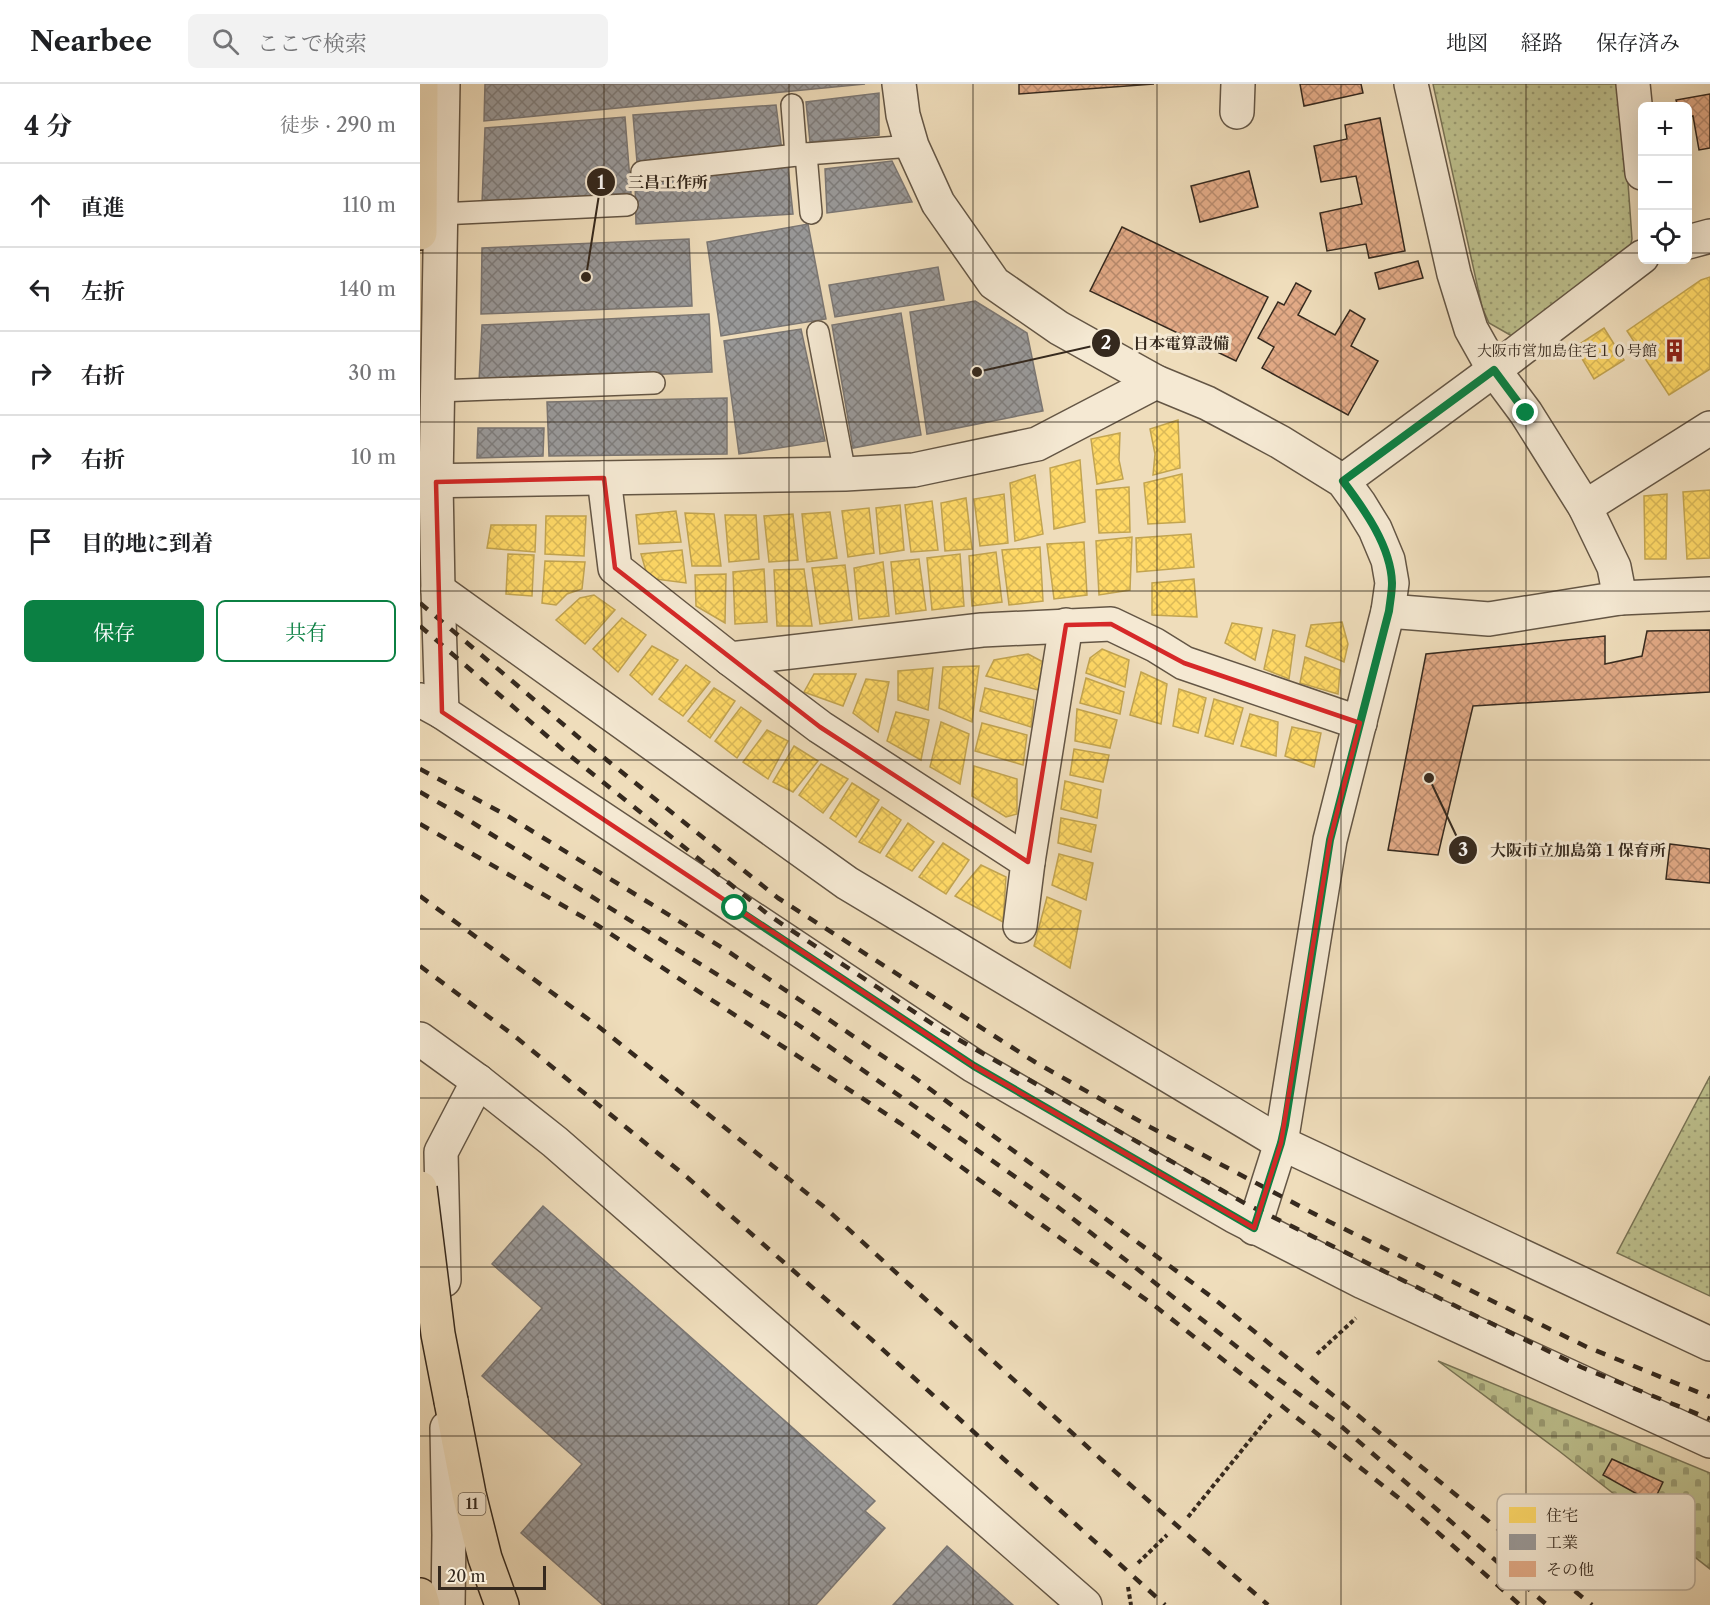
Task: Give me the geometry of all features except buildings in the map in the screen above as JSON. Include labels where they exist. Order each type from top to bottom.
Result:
[{"type":"main road","points":[[421,84],[430,223]]},
{"type":"main road","name":"11","points":[[420,1188],[438,1334],[469,1494],[485,1558],[502,1605]]},
{"type":"main road","points":[[420,1595],[423,1605]]},
{"type":"street","points":[[443,84],[430,223],[437,391],[428,481],[438,590],[431,706],[974,1066],[1254,1228],[1363,1282],[1710,1441]]},
{"type":"street","points":[[899,84],[903,115],[912,146],[938,203],[994,283],[1059,328],[1156,382],[1207,404],[1280,442],[1343,481],[1375,529],[1388,560],[1392,583],[1389,611],[1330,840],[1281,1143],[1254,1228]]},
{"type":"street","points":[[1411,84],[1454,274],[1471,329],[1494,370],[1526,413],[1585,507],[1614,567],[1620,598]]},
{"type":"street","points":[[1633,84],[1640,156]]},
{"type":"street","points":[[1692,241],[1710,236]]},
{"type":"street","points":[[1343,481],[1638,260]]},
{"type":"street","points":[[428,481],[845,474],[914,470],[1037,444],[1156,382]]},
{"type":"street","points":[[1585,507],[1710,428]]},
{"type":"street","points":[[604,478],[615,568],[820,727],[1028,861]]},
{"type":"street","points":[[438,590],[847,883],[1281,1143],[1710,1344]]},
{"type":"street","points":[[1389,611],[1489,619],[1620,598],[1710,594]]},
{"type":"street","points":[[730,659],[982,630],[1111,624],[1155,645],[1184,663],[1360,723]]},
{"type":"street","points":[[1020,926],[1028,861],[1066,625]]},
{"type":"street","points":[[420,1039],[555,1142],[1085,1605]]},
{"type":"street","points":[[447,1605],[449,1535],[441,1152],[478,1081]]},
{"type":"lane","points":[[792,105],[812,213]]},
{"type":"lane","points":[[642,172],[912,146]]},
{"type":"lane","points":[[430,223],[627,205]]},
{"type":"lane","points":[[818,332],[845,474]]},
{"type":"lane","points":[[437,391],[654,383]]},
{"type":"path","points":[[1317,1354],[1356,1318]]},
{"type":"path","points":[[1188,1516],[1272,1413]]},
{"type":"path","points":[[1138,1563],[1167,1535]]},
{"type":"path","points":[[1128,1587],[1131,1605]]},
{"type":"highlighted area","points":[[604,478],[615,568],[820,727],[1028,862],[1066,625],[1111,624],[1184,663],[1360,723],[1330,840],[1281,1143],[1254,1228],[974,1066],[442,712],[436,482]]},
{"type":"green space","points":[[1433,84],[1621,84],[1632,239],[1629,252],[1512,336],[1489,323],[1482,307]]},
{"type":"green space","points":[[1710,1076],[1710,1296],[1617,1253]]},
{"type":"green space","points":[[1438,1361],[1710,1473],[1710,1569],[1695,1557],[1695,1494],[1614,1494]]},
{"type":"railway","points":[[420,603],[577,736],[778,898],[1035,1062],[1150,1127],[1328,1221],[1587,1347],[1710,1397]]},
{"type":"railway","points":[[420,626],[569,755],[770,916],[940,1029],[1246,1204],[1581,1367],[1710,1419]]},
{"type":"railway","points":[[420,769],[506,815],[726,950],[915,1078],[1213,1298],[1497,1528]]},
{"type":"railway","points":[[420,792],[797,1024],[1054,1204],[1334,1420],[1497,1562]]},
{"type":"railway","points":[[420,824],[597,925],[900,1123],[1155,1306],[1400,1499],[1497,1585]]},
{"type":"railway","points":[[420,896],[599,1027],[823,1206],[1103,1461],[1268,1605]]},
{"type":"railway","points":[[420,966],[512,1034],[688,1178],[871,1339],[1165,1605]]},
{"type":"railway","points":[[1503,1590],[1520,1605]]},
{"type":"railway","points":[[1530,1590],[1547,1605]]},
{"type":"railway","points":[[1573,1590],[1592,1605]]},
{"type":"place","name":"三昌工作所","points":[[586,277]]},
{"type":"place","name":"大阪市営加島住宅１０号館","points":[[1675,350]]},
{"type":"place","name":"日本電算設備","points":[[977,372]]},
{"type":"place","name":"大阪市立加島第１保育所","points":[[1429,778]]},
{"type":"route","points":[[735,908],[974,1066],[1254,1228],[1285,1125],[1330,840],[1389,611],[1392,583],[1388,560],[1375,529],[1343,481],[1494,370],[1526,413]]}]
